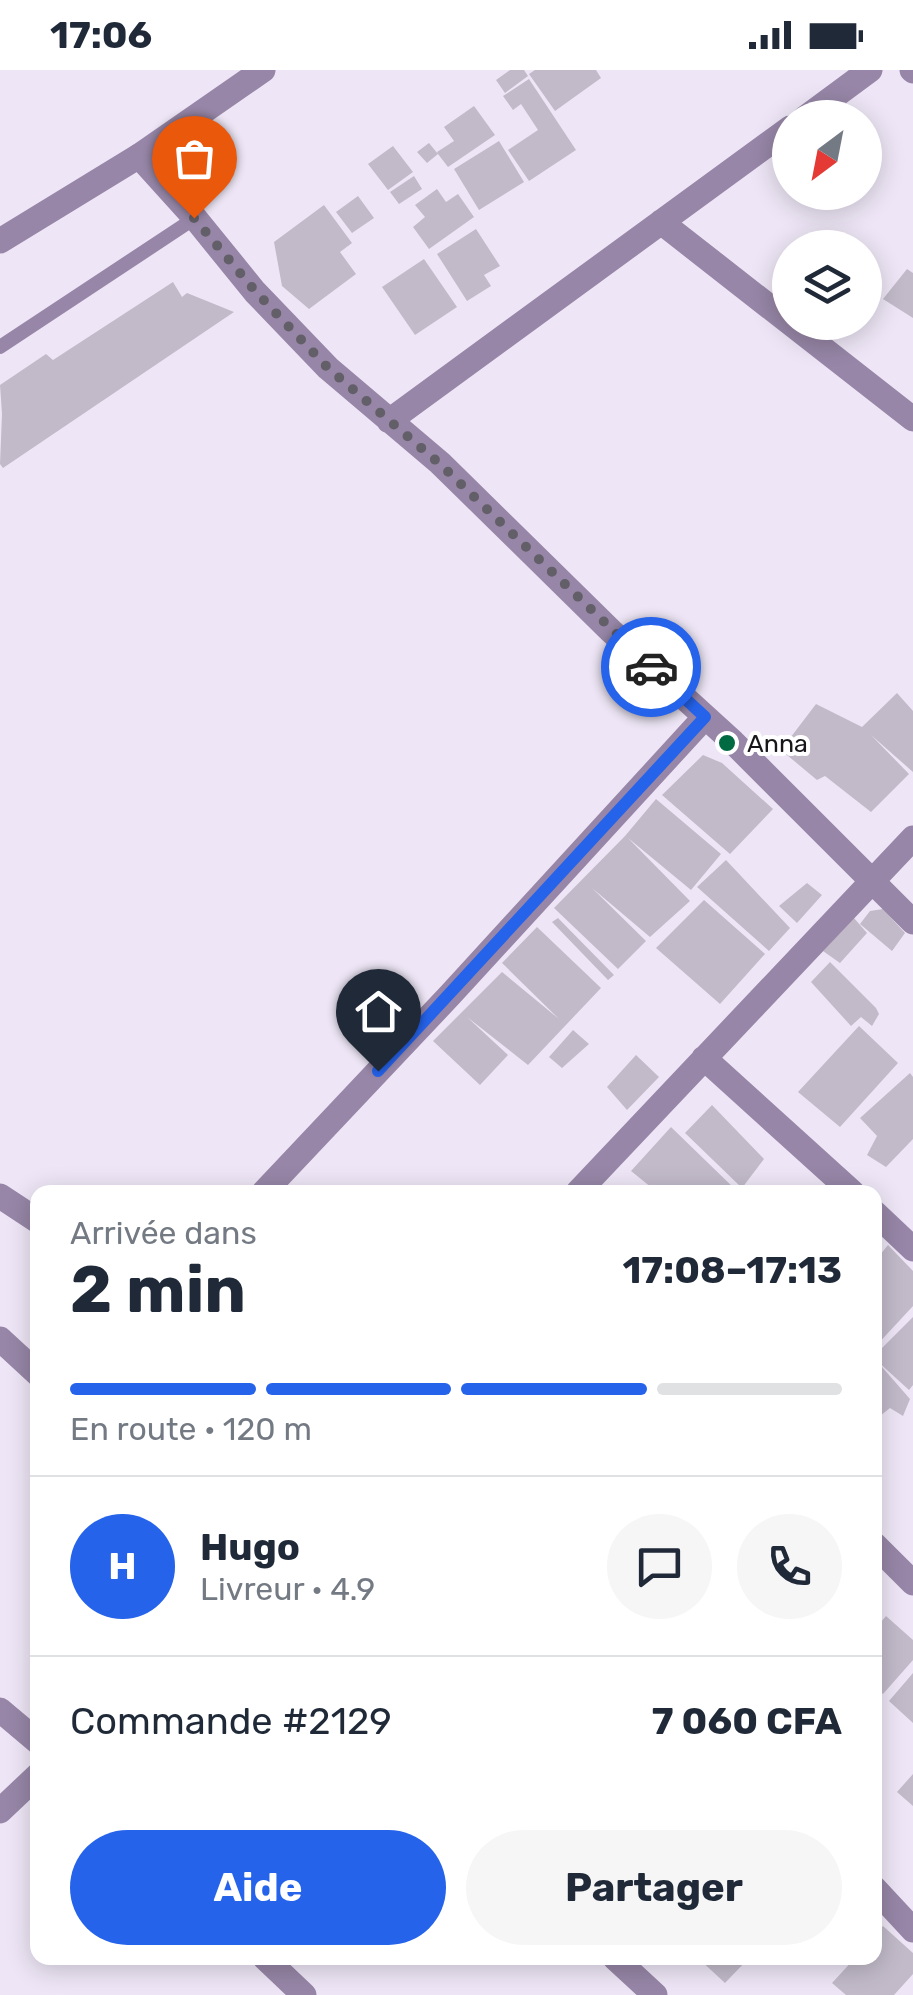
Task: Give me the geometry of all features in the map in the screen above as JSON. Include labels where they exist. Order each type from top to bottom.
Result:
[{"type":"street","points":[[0,241],[138,156],[262,70]]},
{"type":"street","points":[[829,100],[870,70]]},
{"type":"street","points":[[388,421],[772,141]]},
{"type":"street","points":[[138,156],[328,368],[440,464],[610,631],[733,742],[913,922]]},
{"type":"street","points":[[661,222],[913,420]]},
{"type":"street","points":[[271,1185],[705,717]]},
{"type":"street","points":[[585,1185],[913,838]]},
{"type":"street","points":[[704,1058],[844,1185]]},
{"type":"street","points":[[0,1196],[30,1216]]},
{"type":"street","points":[[882,1231],[913,1250]]},
{"type":"street","points":[[0,1339],[30,1367]]},
{"type":"street","points":[[882,1551],[913,1583]]},
{"type":"street","points":[[0,1710],[30,1735]]},
{"type":"street","points":[[0,1811],[30,1783]]},
{"type":"street","points":[[882,1897],[913,1930]]},
{"type":"street","points":[[272,1965],[304,1995]]},
{"type":"street","points":[[623,1965],[655,1995]]},
{"type":"lane","points":[[0,346],[194,218]]},
{"type":"building","points":[[510,70],[524,70],[528,76],[505,93],[496,80]]},
{"type":"building","points":[[535,70],[596,70],[601,78],[555,111],[529,74]]},
{"type":"building","points":[[529,79],[576,150],[529,181],[508,150],[538,130],[521,104],[513,110],[503,96]]},
{"type":"building","points":[[474,106],[495,135],[448,167],[437,152],[454,141],[444,127]]},
{"type":"building","points":[[499,141],[524,182],[479,210],[454,169]]},
{"type":"building","points":[[429,143],[438,154],[427,163],[417,152]]},
{"type":"building","points":[[393,146],[413,172],[388,190],[368,164]]},
{"type":"building","points":[[414,176],[422,189],[399,204],[390,192]]},
{"type":"building","points":[[437,189],[446,202],[458,194],[474,217],[429,249],[413,227],[425,217],[415,205]]},
{"type":"building","points":[[358,196],[374,218],[352,233],[336,212]]},
{"type":"building","points":[[324,205],[352,243],[340,252],[356,274],[309,309],[282,286],[274,242]]},
{"type":"building","points":[[476,229],[500,266],[484,275],[491,286],[467,301],[437,254]]},
{"type":"building","points":[[424,259],[457,307],[415,335],[382,287]]},
{"type":"building","points":[[907,269],[913,273],[913,318],[883,299]]},
{"type":"building","points":[[173,282],[182,297],[187,293],[234,312],[3,468],[0,385],[46,354],[53,360]]},
{"type":"building","points":[[897,693],[913,711],[913,772],[871,735],[909,774],[871,812],[825,776],[817,780],[781,750],[816,704],[862,727]]},
{"type":"building","points":[[703,755],[722,763],[773,809],[730,854],[662,795]]},
{"type":"building","points":[[656,799],[721,854],[691,890],[628,838],[690,901],[650,937],[592,888],[646,941],[618,969],[554,908]]},
{"type":"building","points":[[726,860],[790,928],[769,951],[697,887]]},
{"type":"building","points":[[807,883],[822,895],[797,923],[779,906]]},
{"type":"building","points":[[704,900],[765,954],[720,1004],[656,948]]},
{"type":"building","points":[[883,909],[905,933],[892,951],[860,924],[870,911]]},
{"type":"building","points":[[558,918],[614,975],[608,980],[552,922]]},
{"type":"building","points":[[854,918],[867,933],[840,963],[823,951]]},
{"type":"building","points":[[537,927],[601,988],[528,1065],[467,1017],[508,1055],[480,1085],[433,1041],[502,972],[559,1019],[502,963]]},
{"type":"building","points":[[830,962],[876,1008],[879,1014],[872,1026],[861,1017],[851,1026],[811,982]]},
{"type":"building","points":[[859,1026],[898,1063],[840,1127],[798,1092]]},
{"type":"building","points":[[573,1030],[589,1044],[562,1068],[549,1057]]},
{"type":"building","points":[[636,1055],[659,1077],[627,1110],[607,1087]]},
{"type":"building","points":[[910,1073],[913,1139],[886,1167],[867,1155],[877,1136],[860,1118]]},
{"type":"building","points":[[712,1105],[764,1159],[744,1185],[739,1185],[685,1133]]},
{"type":"building","points":[[671,1127],[731,1185],[648,1185],[631,1171]]},
{"type":"building","points":[[888,1245],[913,1271],[913,1306],[882,1339],[882,1252]]},
{"type":"building","points":[[913,1317],[913,1385],[909,1390],[882,1365],[882,1348]]},
{"type":"building","points":[[882,1367],[910,1399],[903,1416],[890,1408],[882,1414]]},
{"type":"building","points":[[886,1616],[913,1640],[913,1660],[883,1694],[882,1693],[882,1621]]},
{"type":"building","points":[[913,1673],[913,1723],[889,1701]]},
{"type":"building","points":[[913,1774],[913,1806],[897,1792]]},
{"type":"building","points":[[882,1927],[913,1953],[913,1974],[894,1995],[846,1995],[832,1983],[849,1965],[882,1965]]},
{"type":"building","points":[[706,1965],[742,1965],[725,1983]]},
{"type":"way so far","points":[[194,218],[256,292],[328,368],[440,464],[651,667]]},
{"type":"place","name":"Anna","points":[[727,743]]},
{"type":"route","points":[[378,1071],[705,717],[651,667]]}]
